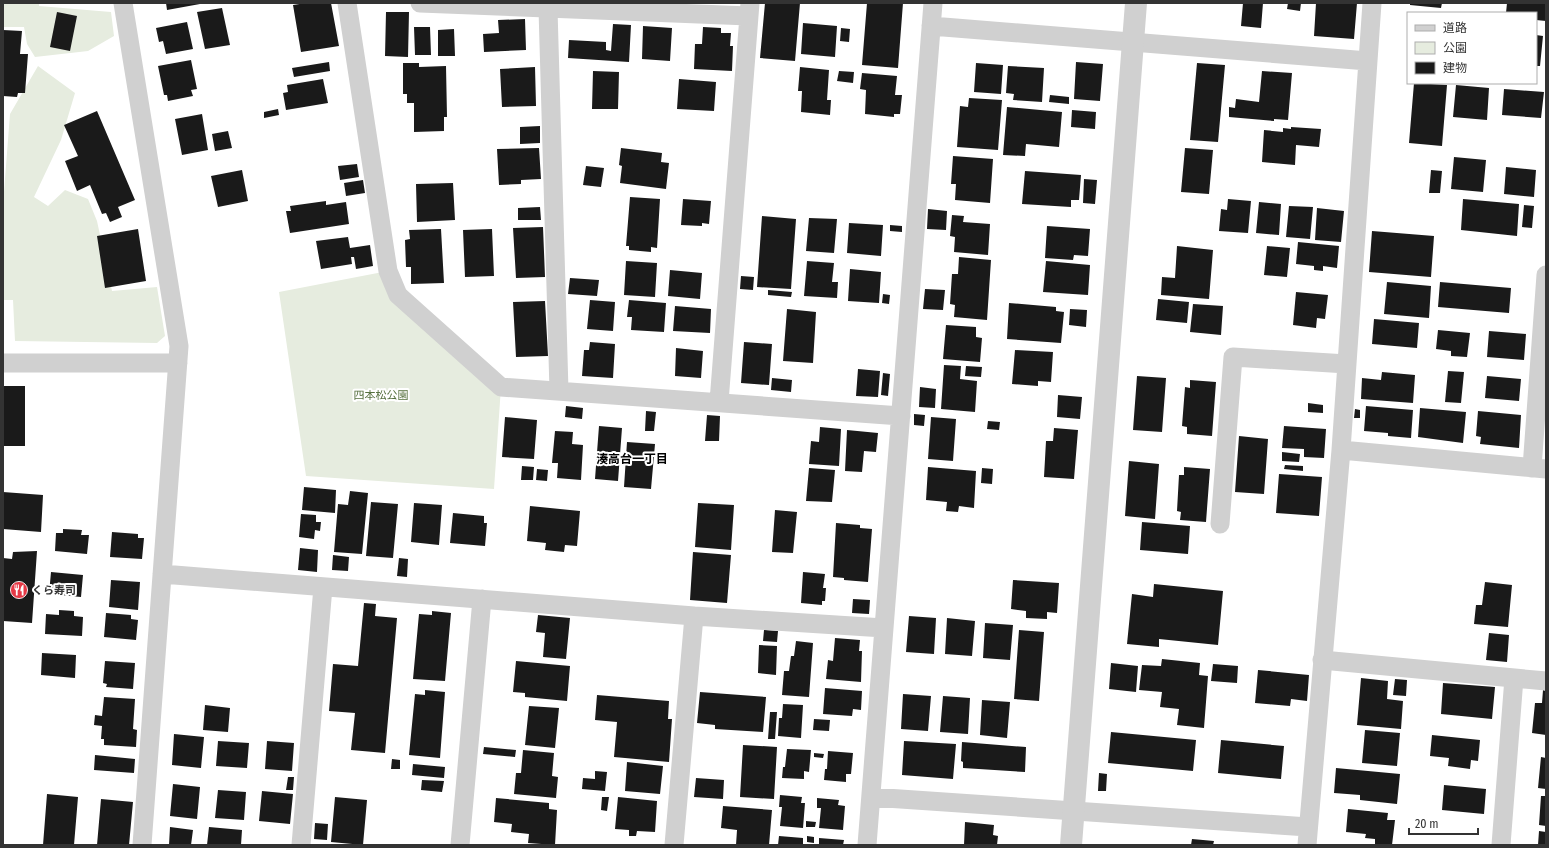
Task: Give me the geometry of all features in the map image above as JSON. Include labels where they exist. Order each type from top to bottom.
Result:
[{"type":"street","points":[[122,3],[179,346],[142,845]]},
{"type":"street","points":[[347,3],[388,272],[398,295],[501,387],[901,416]]},
{"type":"street","points":[[420,3],[548,9],[749,9],[719,402]]},
{"type":"street","points":[[867,845],[933,3]]},
{"type":"street","points":[[1071,845],[1136,3]]},
{"type":"street","points":[[871,797],[1074,810],[1307,836],[1341,450],[1372,3]]},
{"type":"street","points":[[548,9],[560,391]]},
{"type":"street","points":[[931,26],[1368,61]]},
{"type":"street","points":[[1341,450],[1539,468],[1546,275]]},
{"type":"street","points":[[1220,524],[1233,357],[1347,364]]},
{"type":"street","points":[[3,363],[178,364]]},
{"type":"street","points":[[162,574],[694,616],[884,628]]},
{"type":"street","points":[[301,845],[324,587]]},
{"type":"street","points":[[460,845],[482,600]]},
{"type":"street","points":[[674,845],[694,616]]},
{"type":"street","points":[[1322,660],[1546,681]]},
{"type":"street","points":[[1501,845],[1514,678]]},
{"type":"green space","points":[[3,3],[39,3],[39,6],[111,12],[114,36],[88,51],[35,57],[27,44],[24,27],[3,27]]},
{"type":"green space","points":[[38,66],[75,93],[61,140],[34,197],[48,206],[65,190],[88,199],[97,221],[112,291],[157,287],[165,336],[157,343],[15,341],[13,300],[3,300],[3,205],[10,114]]},
{"type":"green space","name":"四本松公園","points":[[388,271],[501,387],[494,489],[306,476],[279,292]]},
{"type":"building","points":[[166,3],[200,3],[200,4],[167,10]]},
{"type":"building","points":[[306,3],[331,3],[339,46],[301,52],[293,5]]},
{"type":"building","points":[[765,3],[800,3],[795,61],[760,58]]},
{"type":"building","points":[[867,3],[903,3],[898,68],[862,65]]},
{"type":"building","points":[[1243,3],[1263,3],[1261,28],[1241,26]]},
{"type":"building","points":[[1288,3],[1301,3],[1300,11],[1287,9]]},
{"type":"building","points":[[1316,3],[1357,3],[1354,39],[1314,36]]},
{"type":"building","points":[[1410,3],[1442,3],[1441,8],[1410,5]]},
{"type":"building","points":[[1507,3],[1546,3],[1546,21],[1537,20],[1537,12],[1506,12]]},
{"type":"building","points":[[222,8],[230,45],[205,49],[197,12]]},
{"type":"building","points":[[57,12],[77,16],[70,51],[50,47]]},
{"type":"building","points":[[386,12],[409,12],[408,57],[385,56]]},
{"type":"building","points":[[525,19],[526,50],[484,52],[483,34],[499,33],[498,20]]},
{"type":"building","points":[[187,22],[193,49],[166,54],[163,41],[159,42],[156,28]]},
{"type":"building","points":[[803,23],[837,26],[835,57],[801,54]]},
{"type":"building","points":[[613,24],[631,25],[629,62],[568,58],[569,40],[606,42],[606,50],[611,51]]},
{"type":"building","points":[[643,26],[672,28],[670,61],[642,59]]},
{"type":"building","points":[[414,27],[430,27],[431,55],[415,55]]},
{"type":"building","points":[[703,27],[721,28],[721,33],[731,33],[730,46],[733,46],[732,71],[694,69],[695,44],[702,44]]},
{"type":"building","points":[[841,28],[850,29],[849,42],[840,41]]},
{"type":"building","points":[[454,29],[455,56],[438,56],[438,30]]},
{"type":"building","points":[[3,30],[22,31],[20,54],[28,54],[25,93],[18,93],[17,97],[3,96]]},
{"type":"building","points":[[1537,35],[1543,36],[1540,66],[1537,66]]},
{"type":"building","points":[[191,60],[197,89],[191,90],[193,96],[168,101],[167,95],[164,95],[158,66]]},
{"type":"building","points":[[329,62],[330,71],[294,77],[292,68]]},
{"type":"building","points":[[1076,62],[1103,64],[1100,101],[1074,99]]},
{"type":"building","points":[[403,63],[419,63],[419,67],[446,66],[447,117],[444,117],[444,131],[414,132],[414,103],[407,103],[407,94],[403,94]]},
{"type":"building","points":[[976,63],[1003,65],[1001,94],[974,92]]},
{"type":"building","points":[[1197,63],[1225,65],[1218,142],[1190,140]]},
{"type":"building","points":[[1008,66],[1044,68],[1042,102],[1013,100],[1014,94],[1006,93]]},
{"type":"building","points":[[535,67],[536,106],[502,107],[500,69]]},
{"type":"building","points":[[800,67],[829,70],[827,100],[831,100],[830,115],[801,112],[802,91],[798,91]]},
{"type":"building","points":[[593,71],[619,72],[618,109],[592,109]]},
{"type":"building","points":[[839,71],[854,72],[853,83],[837,81]]},
{"type":"building","points":[[1262,71],[1292,73],[1288,120],[1274,119],[1274,121],[1229,117],[1229,107],[1235,108],[1236,99],[1259,102]]},
{"type":"building","points":[[862,73],[897,76],[895,95],[902,95],[900,114],[894,114],[894,117],[865,114],[866,90],[860,89]]},
{"type":"building","points":[[323,79],[328,103],[286,110],[283,93],[288,92],[287,85]]},
{"type":"building","points":[[679,79],[716,82],[714,111],[677,109]]},
{"type":"building","points":[[1414,84],[1447,85],[1442,146],[1409,143]]},
{"type":"building","points":[[1456,85],[1489,88],[1487,120],[1453,117]]},
{"type":"building","points":[[1504,89],[1544,92],[1541,118],[1502,115]]},
{"type":"building","points":[[1050,95],[1069,97],[1069,104],[1049,102]]},
{"type":"building","points":[[969,98],[1002,100],[998,150],[957,147],[960,106],[968,107]]},
{"type":"building","points":[[1007,107],[1062,112],[1059,147],[1026,144],[1025,156],[1003,155]]},
{"type":"building","points":[[278,109],[279,115],[264,118],[264,112]]},
{"type":"building","points":[[1072,110],[1096,112],[1095,129],[1071,127]]},
{"type":"building","points":[[97,111],[135,200],[118,207],[122,217],[110,222],[106,213],[102,214],[90,185],[77,191],[65,161],[78,156],[64,125]]},
{"type":"building","points":[[202,114],[208,150],[182,155],[175,119]]},
{"type":"building","points":[[540,126],[540,143],[520,144],[520,127]]},
{"type":"building","points":[[1291,127],[1321,129],[1319,147],[1296,145],[1295,165],[1262,162],[1264,130],[1283,132],[1283,128],[1291,129]]},
{"type":"building","points":[[228,131],[232,148],[215,151],[212,134]]},
{"type":"building","points":[[539,148],[541,179],[521,180],[521,184],[499,185],[497,149]]},
{"type":"building","points":[[621,148],[662,153],[661,162],[669,163],[666,189],[620,183],[622,166],[619,165]]},
{"type":"building","points":[[1185,148],[1213,150],[1209,194],[1181,192]]},
{"type":"building","points":[[953,156],[993,159],[990,203],[955,200],[956,184],[951,184]]},
{"type":"building","points":[[1454,157],[1486,160],[1483,192],[1451,189]]},
{"type":"building","points":[[357,164],[359,177],[340,180],[338,166]]},
{"type":"building","points":[[586,166],[604,168],[601,187],[583,185]]},
{"type":"building","points":[[1506,167],[1536,170],[1534,197],[1504,194]]},
{"type":"building","points":[[242,170],[248,201],[218,207],[211,176]]},
{"type":"building","points":[[1431,170],[1442,171],[1440,193],[1429,193]]},
{"type":"building","points":[[1025,171],[1081,175],[1079,200],[1071,200],[1071,207],[1022,204]]},
{"type":"building","points":[[1084,179],[1097,180],[1095,204],[1083,203]]},
{"type":"building","points":[[363,180],[365,193],[346,196],[344,183]]},
{"type":"building","points":[[453,183],[455,220],[417,222],[416,184]]},
{"type":"building","points":[[630,197],[660,199],[657,248],[651,247],[651,252],[629,250],[629,246],[626,246]]},
{"type":"building","points":[[683,199],[711,201],[709,224],[702,223],[702,226],[681,225]]},
{"type":"building","points":[[1228,199],[1251,201],[1248,233],[1219,231],[1221,209],[1227,210]]},
{"type":"building","points":[[1463,199],[1519,204],[1517,236],[1461,230]]},
{"type":"building","points":[[326,201],[326,205],[346,202],[349,224],[290,233],[286,211],[291,211],[290,206]]},
{"type":"building","points":[[1259,202],[1281,204],[1279,235],[1256,233]]},
{"type":"building","points":[[1524,205],[1534,206],[1532,228],[1522,227]]},
{"type":"building","points":[[1289,206],[1313,207],[1310,239],[1286,237]]},
{"type":"building","points":[[540,207],[541,220],[518,220],[518,208]]},
{"type":"building","points":[[1317,208],[1344,211],[1341,242],[1315,240]]},
{"type":"building","points":[[928,209],[947,211],[946,230],[927,229]]},
{"type":"building","points":[[952,215],[964,216],[963,222],[990,224],[988,255],[954,252],[955,237],[950,236]]},
{"type":"building","points":[[762,216],[796,219],[791,289],[757,287]]},
{"type":"building","points":[[809,218],[837,219],[834,253],[806,251]]},
{"type":"building","points":[[849,223],[883,225],[881,256],[847,253]]},
{"type":"building","points":[[890,225],[902,226],[902,232],[890,231]]},
{"type":"building","points":[[1047,226],[1090,229],[1088,256],[1074,255],[1073,260],[1045,258]]},
{"type":"building","points":[[543,227],[545,277],[516,278],[513,228]]},
{"type":"building","points":[[138,229],[146,281],[105,288],[97,236]]},
{"type":"building","points":[[441,229],[444,283],[411,284],[411,267],[406,267],[405,240],[410,239],[409,230]]},
{"type":"building","points":[[492,229],[494,276],[465,277],[463,230]]},
{"type":"building","points":[[1372,231],[1434,236],[1431,277],[1369,272]]},
{"type":"building","points":[[348,237],[350,248],[370,245],[373,266],[356,269],[354,257],[351,257],[352,264],[321,269],[316,241]]},
{"type":"building","points":[[1298,242],[1339,246],[1337,268],[1323,266],[1323,271],[1314,270],[1314,266],[1296,264]]},
{"type":"building","points":[[1177,246],[1213,250],[1209,299],[1161,295],[1162,277],[1175,278]]},
{"type":"building","points":[[1267,246],[1290,248],[1287,277],[1264,275]]},
{"type":"building","points":[[959,257],[991,260],[987,320],[954,317],[955,305],[950,304],[952,274],[958,274]]},
{"type":"building","points":[[626,261],[657,263],[655,297],[624,295]]},
{"type":"building","points":[[807,261],[834,263],[832,282],[838,282],[837,298],[804,296]]},
{"type":"building","points":[[1046,261],[1090,265],[1088,295],[1043,292]]},
{"type":"building","points":[[850,269],[881,272],[879,303],[848,301]]},
{"type":"building","points":[[670,270],[702,273],[700,299],[668,296]]},
{"type":"building","points":[[741,276],[754,277],[753,290],[740,289]]},
{"type":"building","points":[[570,278],[599,280],[597,296],[568,294]]},
{"type":"building","points":[[1387,282],[1431,286],[1429,318],[1384,314]]},
{"type":"building","points":[[1440,282],[1511,288],[1509,313],[1438,307]]},
{"type":"building","points":[[925,289],[945,290],[943,310],[923,309]]},
{"type":"building","points":[[768,290],[792,292],[791,297],[768,295]]},
{"type":"building","points":[[1296,292],[1328,295],[1325,319],[1317,318],[1316,328],[1293,325]]},
{"type":"building","points":[[883,294],[890,295],[889,304],[882,303]]},
{"type":"building","points":[[1158,299],[1189,302],[1187,323],[1156,320]]},
{"type":"building","points":[[590,300],[615,302],[613,331],[587,329]]},
{"type":"building","points":[[629,300],[666,303],[664,332],[631,330],[632,317],[627,317]]},
{"type":"building","points":[[545,301],[548,356],[516,357],[513,302]]},
{"type":"building","points":[[1009,303],[1056,307],[1056,311],[1064,312],[1061,343],[1007,339]]},
{"type":"building","points":[[1193,304],[1223,306],[1221,335],[1190,332]]},
{"type":"building","points":[[675,306],[711,309],[710,333],[673,331]]},
{"type":"building","points":[[787,309],[816,312],[813,363],[783,361]]},
{"type":"building","points":[[1070,309],[1087,310],[1086,327],[1069,325]]},
{"type":"building","points":[[1374,319],[1419,323],[1417,348],[1372,344]]},
{"type":"building","points":[[946,325],[976,327],[976,337],[982,338],[980,362],[943,359]]},
{"type":"building","points":[[1438,330],[1470,333],[1467,357],[1451,356],[1451,351],[1436,349]]},
{"type":"building","points":[[1489,331],[1526,334],[1524,360],[1487,357]]},
{"type":"building","points":[[590,342],[615,344],[613,378],[582,376],[584,350],[589,350]]},
{"type":"building","points":[[744,342],[772,344],[769,385],[741,383]]},
{"type":"building","points":[[676,348],[703,351],[701,378],[675,376]]},
{"type":"building","points":[[1015,350],[1053,352],[1051,382],[1038,381],[1038,386],[1012,384]]},
{"type":"building","points":[[944,365],[961,366],[960,379],[977,381],[975,412],[941,409]]},
{"type":"building","points":[[966,366],[982,367],[981,377],[965,376]]},
{"type":"building","points":[[858,369],[880,371],[878,397],[856,396]]},
{"type":"building","points":[[1448,371],[1464,372],[1461,403],[1445,402]]},
{"type":"building","points":[[1382,372],[1415,375],[1413,403],[1361,399],[1362,378],[1381,380]]},
{"type":"building","points":[[883,373],[890,374],[888,396],[881,395]]},
{"type":"building","points":[[1137,376],[1166,378],[1162,432],[1133,430]]},
{"type":"building","points":[[1487,376],[1521,379],[1519,401],[1485,398]]},
{"type":"building","points":[[772,378],[792,380],[791,392],[771,390]]},
{"type":"building","points":[[1190,380],[1216,382],[1212,436],[1187,434],[1187,427],[1182,426],[1185,387],[1190,388]]},
{"type":"building","points":[[3,386],[25,386],[25,446],[3,446]]},
{"type":"building","points":[[920,387],[936,389],[935,408],[919,407]]},
{"type":"building","points":[[1058,395],[1082,397],[1080,419],[1057,417]]},
{"type":"building","points":[[1308,403],[1323,405],[1323,413],[1308,412]]},
{"type":"building","points":[[566,406],[583,408],[582,419],[565,417]]},
{"type":"building","points":[[1366,406],[1413,410],[1411,438],[1388,436],[1388,433],[1364,431]]},
{"type":"building","points":[[1420,408],[1466,412],[1463,443],[1418,437]]},
{"type":"building","points":[[1355,409],[1360,410],[1360,418],[1354,418]]},
{"type":"building","points":[[646,411],[656,412],[654,431],[645,431]]},
{"type":"building","points":[[1478,411],[1521,415],[1519,448],[1480,444],[1481,437],[1476,436]]},
{"type":"building","points":[[914,414],[925,415],[924,426],[914,425]]},
{"type":"building","points":[[707,415],[720,416],[719,441],[705,441]]},
{"type":"building","points":[[505,417],[537,420],[534,459],[502,457]]},
{"type":"building","points":[[931,417],[956,419],[953,461],[928,459]]},
{"type":"building","points":[[988,421],[1000,422],[999,430],[987,429]]},
{"type":"building","points":[[599,426],[622,428],[618,481],[595,479]]},
{"type":"building","points":[[1284,426],[1326,429],[1324,458],[1304,457],[1304,449],[1282,448]]},
{"type":"building","points":[[820,427],[841,429],[839,466],[809,464],[811,441],[819,442]]},
{"type":"building","points":[[1054,428],[1078,430],[1074,479],[1044,477],[1046,441],[1053,441]]},
{"type":"building","points":[[847,430],[878,433],[876,452],[864,451],[862,472],[845,471]]},
{"type":"building","points":[[555,431],[573,432],[572,444],[583,445],[581,480],[557,478],[558,463],[552,463]]},
{"type":"building","points":[[1239,436],[1268,439],[1264,494],[1235,492]]},
{"type":"building","points":[[627,442],[655,444],[651,489],[624,487]]},
{"type":"building","points":[[1282,452],[1300,454],[1299,462],[1282,461]]},
{"type":"building","points":[[1129,461],[1159,464],[1155,519],[1125,516]]},
{"type":"building","points":[[1285,465],[1303,466],[1303,471],[1284,469]]},
{"type":"building","points":[[522,466],[534,467],[533,480],[521,480]]},
{"type":"building","points":[[928,467],[976,471],[974,508],[959,506],[958,512],[946,511],[947,502],[926,500]]},
{"type":"building","points":[[1184,467],[1210,469],[1206,522],[1180,520],[1181,512],[1177,511],[1179,475],[1184,475]]},
{"type":"building","points":[[809,468],[835,470],[832,502],[806,501]]},
{"type":"building","points":[[982,468],[993,469],[992,484],[981,483]]},
{"type":"building","points":[[537,469],[548,470],[547,481],[536,480]]},
{"type":"building","points":[[1279,474],[1322,477],[1319,516],[1276,513]]},
{"type":"building","points":[[304,487],[336,490],[335,513],[302,510]]},
{"type":"building","points":[[350,491],[368,493],[362,554],[334,552],[338,504],[348,505]]},
{"type":"building","points":[[3,492],[43,495],[41,532],[3,529]]},
{"type":"building","points":[[371,502],[398,504],[393,558],[366,556]]},
{"type":"building","points":[[414,503],[442,505],[439,545],[411,542]]},
{"type":"building","points":[[698,503],[734,505],[731,550],[695,547]]},
{"type":"building","points":[[530,506],[580,511],[577,546],[565,545],[564,552],[545,550],[546,543],[527,541]]},
{"type":"building","points":[[775,510],[797,512],[793,553],[772,552]]},
{"type":"building","points":[[453,513],[484,516],[484,523],[487,523],[485,546],[450,543]]},
{"type":"building","points":[[301,514],[316,515],[316,522],[321,522],[320,531],[315,530],[314,539],[299,537]]},
{"type":"building","points":[[1142,522],[1190,526],[1188,554],[1140,550]]},
{"type":"building","points":[[836,523],[860,525],[860,528],[872,529],[868,582],[844,580],[844,578],[833,577]]},
{"type":"building","points":[[63,529],[82,530],[81,535],[89,535],[87,554],[55,551],[56,533],[63,533]]},
{"type":"building","points":[[112,532],[138,534],[138,538],[144,538],[142,559],[110,557]]},
{"type":"building","points":[[300,548],[318,550],[317,572],[298,570]]},
{"type":"building","name":"くら寿司","points":[[37,551],[32,623],[3,621],[3,558],[12,559],[13,552]]},
{"type":"building","points":[[693,552],[731,555],[727,603],[690,600]]},
{"type":"building","points":[[333,555],[349,557],[348,571],[332,570]]},
{"type":"building","points":[[399,558],[408,559],[407,577],[397,576]]},
{"type":"building","points":[[51,572],[83,575],[81,597],[49,594]]},
{"type":"building","points":[[803,572],[825,574],[823,588],[826,588],[825,601],[822,601],[822,605],[801,603]]},
{"type":"building","points":[[111,580],[140,582],[138,610],[109,607]]},
{"type":"building","points":[[1013,580],[1059,583],[1057,613],[1047,612],[1047,619],[1026,618],[1026,611],[1011,609]]},
{"type":"building","points":[[1485,582],[1512,585],[1508,627],[1474,624],[1476,605],[1482,605]]},
{"type":"building","points":[[1154,584],[1223,591],[1218,645],[1159,639],[1159,647],[1127,644],[1132,594],[1153,597]]},
{"type":"building","points":[[853,599],[870,600],[869,614],[852,613]]},
{"type":"building","points":[[364,603],[376,604],[375,616],[397,618],[385,753],[351,750],[355,713],[329,711],[333,664],[358,666]]},
{"type":"building","points":[[59,610],[74,611],[74,616],[83,617],[82,636],[45,634],[46,614],[59,615]]},
{"type":"building","points":[[432,611],[451,613],[445,681],[413,679],[419,614],[432,615]]},
{"type":"building","points":[[106,613],[131,615],[131,619],[138,620],[136,640],[104,637]]},
{"type":"building","points":[[538,615],[570,618],[566,659],[543,657],[545,633],[536,632]]},
{"type":"building","points":[[909,616],[936,618],[934,654],[906,652]]},
{"type":"building","points":[[947,618],[975,621],[972,656],[945,654]]},
{"type":"building","points":[[985,623],[1013,625],[1010,660],[983,658]]},
{"type":"building","points":[[764,630],[778,631],[777,642],[763,641]]},
{"type":"building","points":[[1019,630],[1044,632],[1039,701],[1014,699]]},
{"type":"building","points":[[1489,633],[1509,635],[1507,662],[1486,660]]},
{"type":"building","points":[[835,638],[860,640],[859,651],[862,651],[861,682],[826,679],[828,660],[833,661]]},
{"type":"building","points":[[796,641],[813,643],[809,697],[782,695],[784,671],[789,671],[791,656],[794,656]]},
{"type":"building","points":[[759,645],[777,646],[776,675],[758,673]]},
{"type":"building","points":[[42,653],[76,655],[75,678],[41,675]]},
{"type":"building","points":[[1162,659],[1200,663],[1199,675],[1208,676],[1204,728],[1177,725],[1179,709],[1160,707],[1162,692],[1139,690],[1142,665],[1161,666]]},
{"type":"building","points":[[105,661],[135,663],[133,689],[106,687],[107,684],[103,683]]},
{"type":"building","points":[[516,661],[570,666],[567,701],[525,697],[525,693],[513,692]]},
{"type":"building","points":[[1111,663],[1138,666],[1136,692],[1109,689]]},
{"type":"building","points":[[1213,664],[1238,666],[1237,683],[1211,681]]},
{"type":"building","points":[[1258,670],[1309,675],[1307,701],[1291,699],[1290,706],[1255,703]]},
{"type":"building","points":[[1361,678],[1388,681],[1387,699],[1403,701],[1401,729],[1357,725]]},
{"type":"building","points":[[1395,679],[1407,680],[1406,696],[1393,695]]},
{"type":"building","points":[[1443,683],[1495,687],[1492,719],[1441,714]]},
{"type":"building","points":[[825,688],[862,691],[861,710],[853,709],[852,716],[823,714]]},
{"type":"building","points":[[425,690],[445,692],[440,758],[409,755],[415,694],[425,695]]},
{"type":"building","points":[[1543,690],[1546,691],[1546,735],[1532,733],[1535,703],[1542,703]]},
{"type":"building","points":[[700,692],[766,697],[763,732],[715,729],[715,725],[697,723]]},
{"type":"building","points":[[903,694],[931,696],[928,731],[901,729]]},
{"type":"building","points":[[597,695],[669,701],[668,719],[672,719],[669,762],[614,757],[617,722],[595,720]]},
{"type":"building","points":[[943,696],[970,698],[968,734],[940,732]]},
{"type":"building","points":[[104,697],[135,699],[133,729],[137,730],[136,747],[104,745],[104,739],[101,739],[102,726],[94,725],[95,715],[102,716]]},
{"type":"building","points":[[982,700],[1010,702],[1007,738],[980,735]]},
{"type":"building","points":[[783,704],[803,705],[801,738],[778,736],[779,718],[782,718]]},
{"type":"building","points":[[205,705],[230,708],[228,732],[203,730]]},
{"type":"building","points":[[529,706],[559,708],[555,748],[525,745]]},
{"type":"building","points":[[770,712],[777,712],[775,739],[768,739]]},
{"type":"building","points":[[814,719],[830,720],[829,731],[813,730]]},
{"type":"building","points":[[1365,730],[1400,733],[1397,766],[1362,763]]},
{"type":"building","points":[[1111,732],[1196,740],[1193,771],[1108,763]]},
{"type":"building","points":[[174,734],[204,737],[201,768],[172,765]]},
{"type":"building","points":[[1432,735],[1480,740],[1478,761],[1471,760],[1470,769],[1448,766],[1449,758],[1430,756]]},
{"type":"building","points":[[1221,740],[1284,746],[1281,779],[1218,773]]},
{"type":"building","points":[[218,741],[249,743],[247,768],[216,766]]},
{"type":"building","points":[[267,741],[294,743],[292,771],[265,769]]},
{"type":"building","points":[[904,741],[956,744],[953,779],[902,775]]},
{"type":"building","points":[[962,742],[1026,747],[1025,772],[963,768],[963,762],[961,761]]},
{"type":"building","points":[[743,745],[777,747],[774,799],[740,797]]},
{"type":"building","points":[[484,747],[516,750],[515,757],[483,754]]},
{"type":"building","points":[[787,749],[811,750],[809,772],[804,771],[804,779],[782,778]]},
{"type":"building","points":[[523,750],[554,753],[552,776],[558,777],[556,798],[514,794],[516,773],[521,773]]},
{"type":"building","points":[[828,751],[853,753],[851,774],[846,774],[846,782],[824,780],[825,769],[827,769]]},
{"type":"building","points":[[814,753],[824,754],[823,758],[814,757]]},
{"type":"building","points":[[95,755],[135,759],[134,773],[94,770]]},
{"type":"building","points":[[1541,757],[1546,758],[1546,789],[1538,788]]},
{"type":"building","points":[[392,759],[400,760],[400,769],[391,769]]},
{"type":"building","points":[[627,762],[663,766],[660,794],[625,791]]},
{"type":"building","points":[[413,764],[445,767],[444,778],[412,775]]},
{"type":"building","points":[[1336,768],[1400,774],[1397,804],[1360,800],[1360,795],[1334,793]]},
{"type":"building","points":[[595,771],[607,772],[605,791],[582,789],[583,778],[595,779]]},
{"type":"building","points":[[1099,773],[1107,774],[1106,791],[1098,791]]},
{"type":"building","points":[[288,777],[294,777],[293,790],[286,790]]},
{"type":"building","points":[[696,778],[724,780],[723,799],[694,797]]},
{"type":"building","points":[[422,780],[444,781],[442,792],[421,790]]},
{"type":"building","points":[[173,784],[200,787],[197,819],[170,816]]},
{"type":"building","points":[[1444,785],[1486,789],[1484,814],[1442,810]]},
{"type":"building","points":[[218,790],[246,792],[244,820],[215,818]]},
{"type":"building","points":[[262,791],[293,794],[290,824],[259,821]]},
{"type":"building","points":[[47,794],[78,797],[74,845],[43,845]]},
{"type":"building","points":[[780,795],[802,797],[801,803],[805,803],[803,828],[780,826],[782,807],[779,807]]},
{"type":"building","points":[[1541,796],[1546,796],[1546,826],[1539,825]]},
{"type":"building","points":[[335,797],[367,800],[363,845],[331,842]]},
{"type":"building","points":[[602,797],[609,797],[607,811],[601,810]]},
{"type":"building","points":[[618,797],[657,801],[655,832],[637,831],[636,836],[629,836],[629,830],[615,829]]},
{"type":"building","points":[[496,798],[549,803],[549,809],[557,810],[555,845],[528,843],[529,834],[511,832],[512,824],[494,822]]},
{"type":"building","points":[[817,798],[839,800],[838,805],[845,806],[843,830],[819,828],[821,808],[817,808]]},
{"type":"building","points":[[101,799],[133,802],[129,845],[97,845]]},
{"type":"building","points":[[723,806],[772,810],[769,845],[736,845],[737,830],[721,828]]},
{"type":"building","points":[[1348,809],[1388,813],[1387,820],[1395,820],[1392,845],[1375,845],[1375,839],[1365,838],[1366,834],[1346,832]]},
{"type":"building","points":[[806,821],[816,822],[815,827],[806,827]]},
{"type":"building","points":[[965,822],[994,825],[993,835],[998,836],[997,845],[964,845]]},
{"type":"building","points":[[315,823],[328,824],[327,840],[314,839]]},
{"type":"building","points":[[170,827],[193,830],[191,845],[169,845]]},
{"type":"building","points":[[209,827],[242,830],[241,845],[207,845]]},
{"type":"building","points":[[1539,831],[1546,832],[1546,845],[1538,845]]},
{"type":"building","points":[[779,836],[803,838],[803,845],[778,845]]},
{"type":"building","points":[[807,836],[814,837],[814,843],[807,842]]},
{"type":"building","points":[[819,838],[844,840],[843,845],[819,845]]},
{"type":"building","points":[[1192,839],[1214,841],[1213,845],[1191,845]]},
{"type":"place","name":"くら寿司","points":[[19,590]]},
{"type":"district","name":"湊高台一丁目","points":[[632,459]]}]
